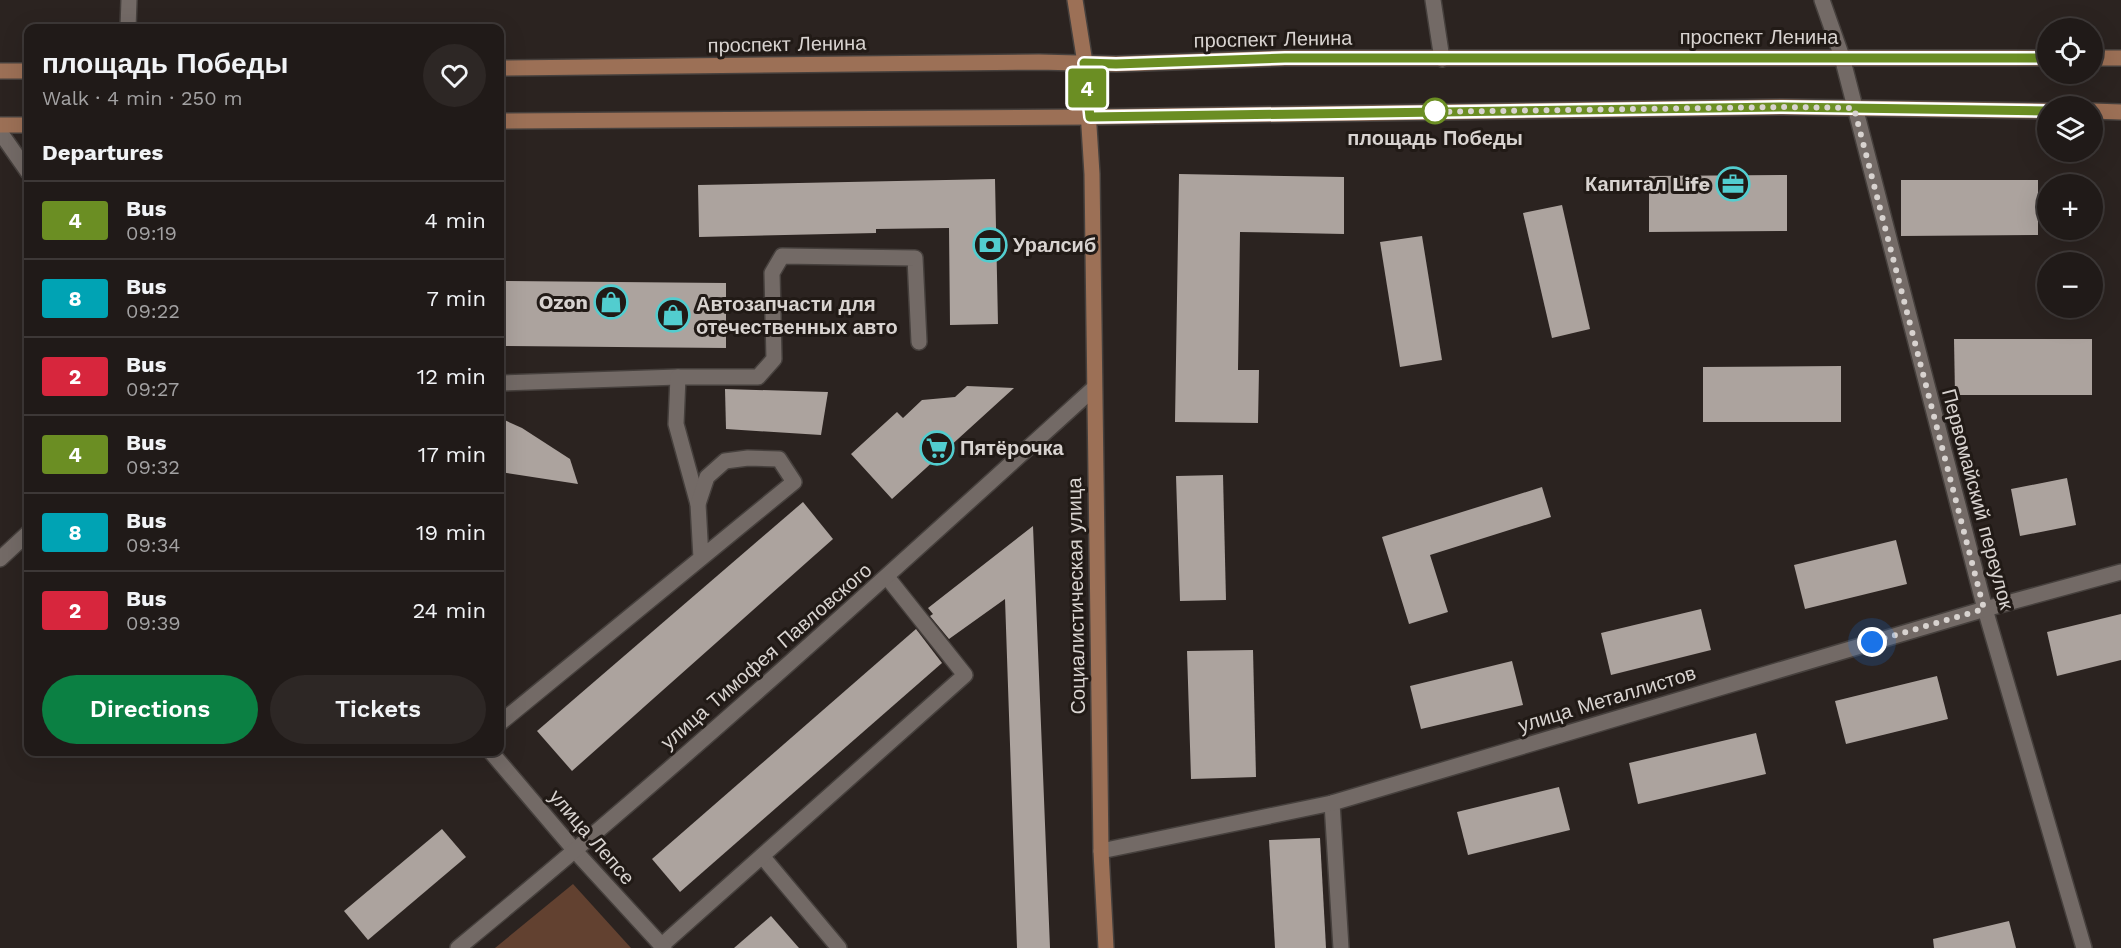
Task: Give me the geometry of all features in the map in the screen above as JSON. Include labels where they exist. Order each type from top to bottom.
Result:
[{"type":"main road","name":"Социалистическая улица","points":[[1075,0],[1090,117],[1092,174],[1101,851],[1106,948]]},
{"type":"main road","name":"проспект Ленина","points":[[504,68],[1116,64],[1285,58],[2037,58]]},
{"type":"main road","points":[[2103,58],[2121,58]]},
{"type":"main road","points":[[0,71],[24,70]]},
{"type":"main road","points":[[504,121],[1090,117],[1783,107],[2037,111]]},
{"type":"main road","points":[[2103,111],[2121,112]]},
{"type":"main road","points":[[0,125],[24,125]]},
{"type":"street","points":[[128,24],[129,0]]},
{"type":"street","points":[[1433,0],[1442,59]]},
{"type":"street","name":"Первомайский переулок","points":[[1822,0],[1842,57],[1984,609],[2084,948]]},
{"type":"street","points":[[0,132],[24,166]]},
{"type":"street","points":[[504,383],[678,377],[758,377],[774,359],[772,273],[783,256],[915,258],[919,342]]},
{"type":"street","points":[[678,377],[676,424],[698,504],[702,558]]},
{"type":"street","name":"улица Тимофея Павловского","points":[[458,948],[576,852],[887,577],[1094,388]]},
{"type":"street","points":[[504,720],[794,482],[779,459],[748,458],[725,461],[707,477],[698,504]]},
{"type":"street","points":[[0,559],[24,537]]},
{"type":"street","name":"улица Металлистов","points":[[1101,851],[1332,803],[1984,609],[2121,572]]},
{"type":"street","points":[[663,947],[965,675],[887,577]]},
{"type":"street","name":"улица Лепсе","points":[[494,756],[576,852],[663,947]]},
{"type":"street","points":[[1332,803],[1341,948]]},
{"type":"street","points":[[762,856],[839,948]]},
{"type":"shaded area","points":[[573,884],[631,948],[495,948]]},
{"type":"building","points":[[1179,174],[1344,177],[1344,234],[1240,232],[1238,370],[1259,370],[1258,423],[1175,422]]},
{"type":"building","points":[[1787,175],[1787,231],[1649,232],[1649,176]]},
{"type":"building","points":[[995,179],[998,324],[950,325],[949,228],[876,229],[876,233],[699,237],[698,185]]},
{"type":"building","points":[[1901,180],[2037,180],[2037,235],[1901,236]]},
{"type":"building","points":[[1562,205],[1590,329],[1552,338],[1523,213]]},
{"type":"building","points":[[1422,236],[1442,360],[1400,367],[1380,242]]},
{"type":"building","points":[[504,281],[726,283],[726,348],[504,346]]},
{"type":"building","points":[[1954,339],[2092,339],[2092,395],[1955,395]]},
{"type":"building","points":[[1841,366],[1841,422],[1703,422],[1703,367]]},
{"type":"building","points":[[967,386],[1014,388],[892,499],[851,454],[897,412],[903,418],[922,400],[955,397]]},
{"type":"building","points":[[725,389],[828,392],[821,435],[726,429]]},
{"type":"building","points":[[504,420],[522,428],[570,459],[578,484],[504,473]]},
{"type":"building","points":[[1223,475],[1226,600],[1180,601],[1176,476]]},
{"type":"building","points":[[2067,478],[2076,525],[2020,536],[2011,489]]},
{"type":"building","points":[[1542,487],[1551,517],[1430,555],[1448,612],[1409,624],[1382,537]]},
{"type":"building","points":[[803,502],[833,539],[572,771],[537,731]]},
{"type":"building","points":[[1033,526],[1050,948],[1017,948],[1005,599],[949,639],[930,616],[933,614],[928,608]]},
{"type":"building","points":[[1896,540],[1907,584],[1805,609],[1794,565]]},
{"type":"building","points":[[1701,609],[1711,650],[1611,675],[1601,633]]},
{"type":"building","points":[[2121,614],[2121,660],[2057,676],[2047,632]]},
{"type":"building","points":[[916,629],[942,663],[680,892],[652,859]]},
{"type":"building","points":[[1253,650],[1256,777],[1191,779],[1187,651]]},
{"type":"building","points":[[1512,661],[1523,705],[1421,729],[1410,686]]},
{"type":"building","points":[[1937,676],[1948,719],[1846,744],[1835,701]]},
{"type":"building","points":[[1756,733],[1766,774],[1638,804],[1629,763]]},
{"type":"building","points":[[1559,787],[1570,830],[1468,855],[1457,812]]},
{"type":"building","points":[[442,829],[466,857],[368,940],[344,911]]},
{"type":"building","points":[[1320,838],[1326,948],[1275,948],[1269,840]]},
{"type":"building","points":[[771,916],[799,948],[734,948]]},
{"type":"building","points":[[2009,921],[2016,948],[1934,948],[1933,939]]},
{"type":"bus line","name":"4","points":[[2037,58],[1285,58],[1084,63],[1090,117],[1783,107],[2037,111]]},
{"type":"place","name":"площадь Победы","points":[[1435,111]]},
{"type":"place","name":"Капитал Life","points":[[1733,184]]},
{"type":"place","name":"Уралсиб","points":[[990,245]]},
{"type":"place","name":"Ozon","points":[[611,302]]},
{"type":"place","name":"Автозапчасти для отечественных авто","points":[[673,315]]},
{"type":"place","name":"Пятёрочка","points":[[937,448]]},
{"type":"route","points":[[1435,111],[1426,112],[1854,108],[1984,609],[1872,642]]}]
